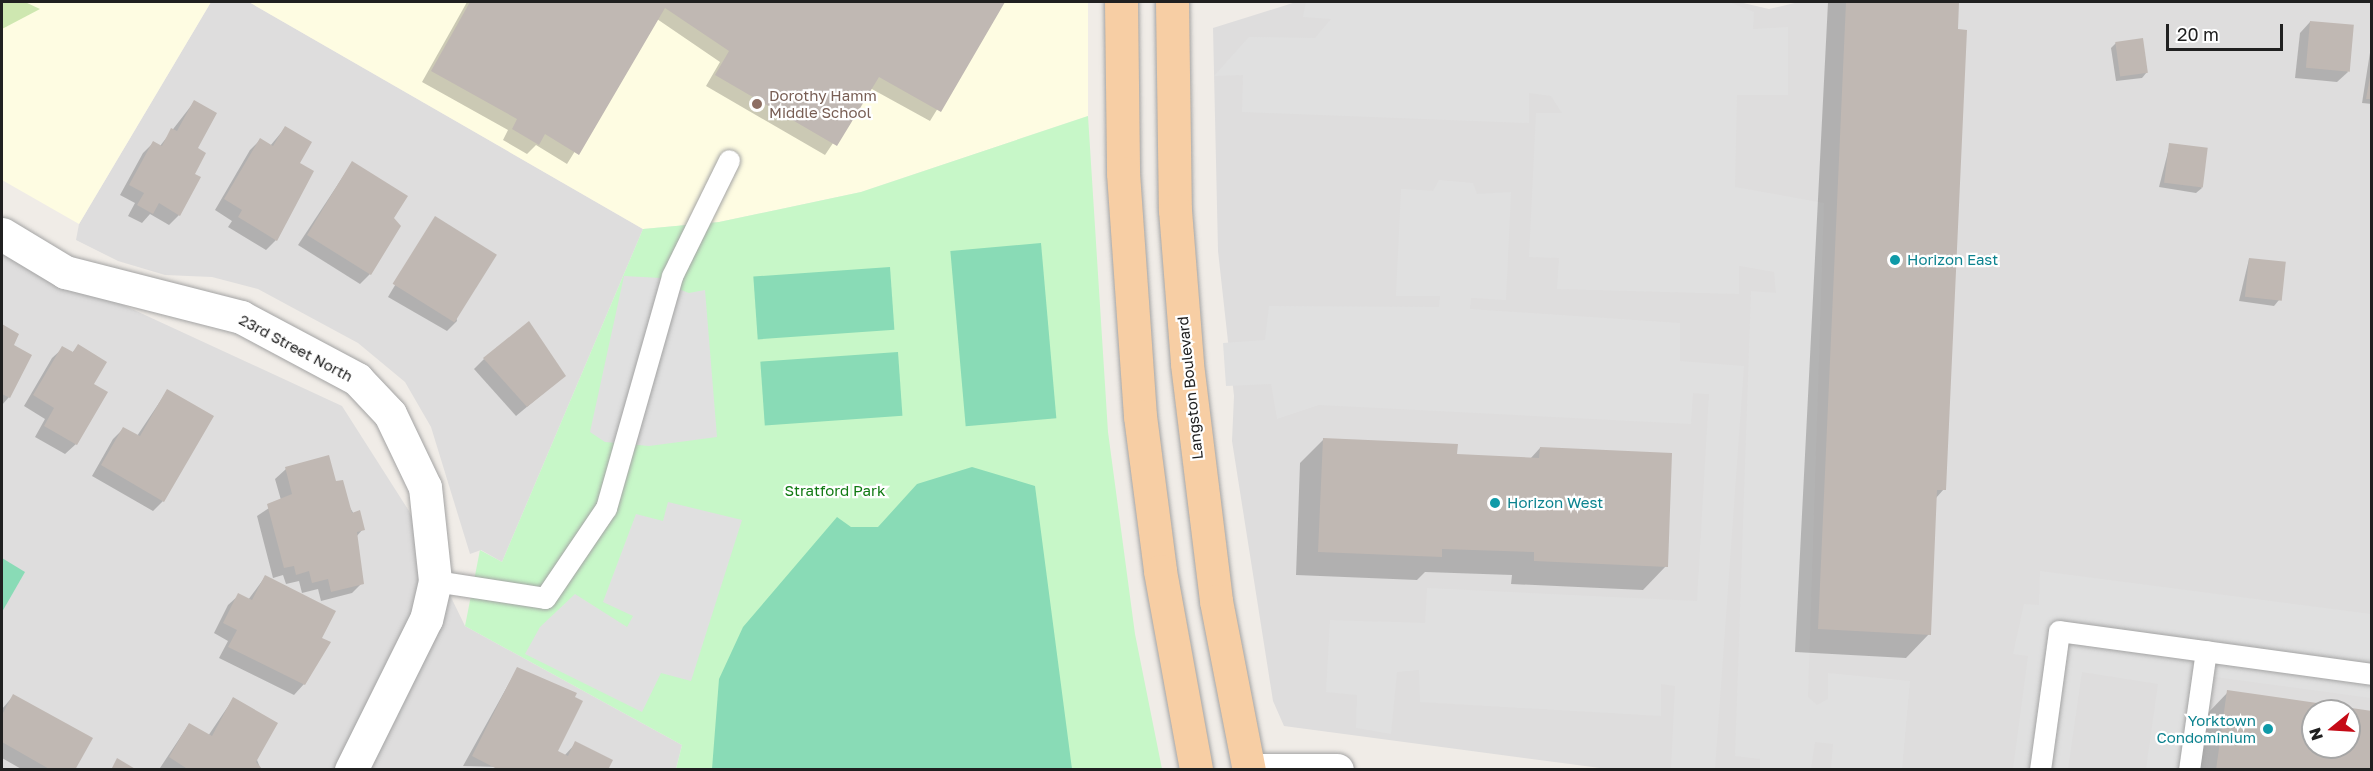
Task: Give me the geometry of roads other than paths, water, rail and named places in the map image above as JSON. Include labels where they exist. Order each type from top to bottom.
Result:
[{"type":"main road","points":[[1121,2],[1124,194],[1140,416],[1165,604],[1196,770]]},
{"type":"main road","name":"Langston Boulevard","points":[[1172,2],[1175,210],[1187,364],[1216,601],[1248,770]]},
{"type":"street","name":"23rd Street North","points":[[2,234],[65,272],[241,317],[357,379],[390,414],[413,451],[432,528],[435,581],[426,619],[351,770]]},
{"type":"street","points":[[1257,770],[1337,770]]},
{"type":"lane","points":[[435,581],[545,598],[606,508],[672,276],[729,160]]},
{"type":"lane","points":[[2040,770],[2059,632],[2372,674]]},
{"type":"lane","points":[[2189,770],[2206,651]]},
{"type":"place","name":"Dorothy Hamm Middle School","points":[[757,104]]},
{"type":"place","name":"Horizon East","points":[[1895,260]]},
{"type":"place","name":"Horizon West","points":[[1495,503]]},
{"type":"place","name":"Yorktown Condominium","points":[[2268,729]]},
{"type":"park label","name":"Stratford Park","points":[[835,491]]}]
